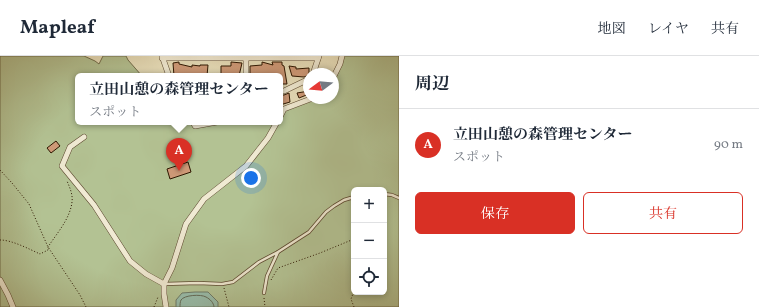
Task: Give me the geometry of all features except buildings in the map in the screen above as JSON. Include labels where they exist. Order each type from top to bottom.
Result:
[{"type":"street","points":[[338,68],[342,56]]},
{"type":"street","points":[[168,73],[162,57],[319,57],[315,68]]},
{"type":"street","points":[[246,57],[246,73]]},
{"type":"street","points":[[283,91],[303,82]]},
{"type":"street","points":[[283,111],[284,109],[303,102]]},
{"type":"street","points":[[166,307],[164,284],[172,268],[186,224],[204,199],[246,166],[268,138],[275,125]]},
{"type":"street","points":[[84,137],[70,147],[62,166],[94,205],[130,261],[146,274],[164,284]]},
{"type":"street","points":[[0,280],[13,307]]},
{"type":"lane","points":[[387,194],[399,198]]},
{"type":"lane","points":[[164,284],[222,284],[233,282],[259,262],[278,252],[308,232],[326,212],[351,197]]},
{"type":"lane","points":[[264,293],[267,276],[278,252]]},
{"type":"path","points":[[0,240],[17,244],[40,254],[48,250],[48,247],[69,214],[72,202],[70,189],[65,176],[65,169]]},
{"type":"path","points":[[0,170],[29,204],[48,247],[80,295],[86,307]]},
{"type":"path","points":[[278,268],[351,240]]},
{"type":"path","points":[[222,284],[229,307]]},
{"type":"path","points":[[352,295],[351,299],[354,307]]},
{"type":"shaded area","points":[[0,56],[84,56],[99,64],[103,56],[126,56],[139,73],[75,73],[75,125],[283,125],[283,109],[303,102],[303,104],[339,104],[339,68],[337,68],[342,56],[399,56],[399,307],[0,307]]},
{"type":"water","points":[[208,292],[218,302],[218,307],[176,307],[176,300],[182,293]]},
{"type":"place","name":"立田山憩の森管理センター","points":[[179,171]]}]
